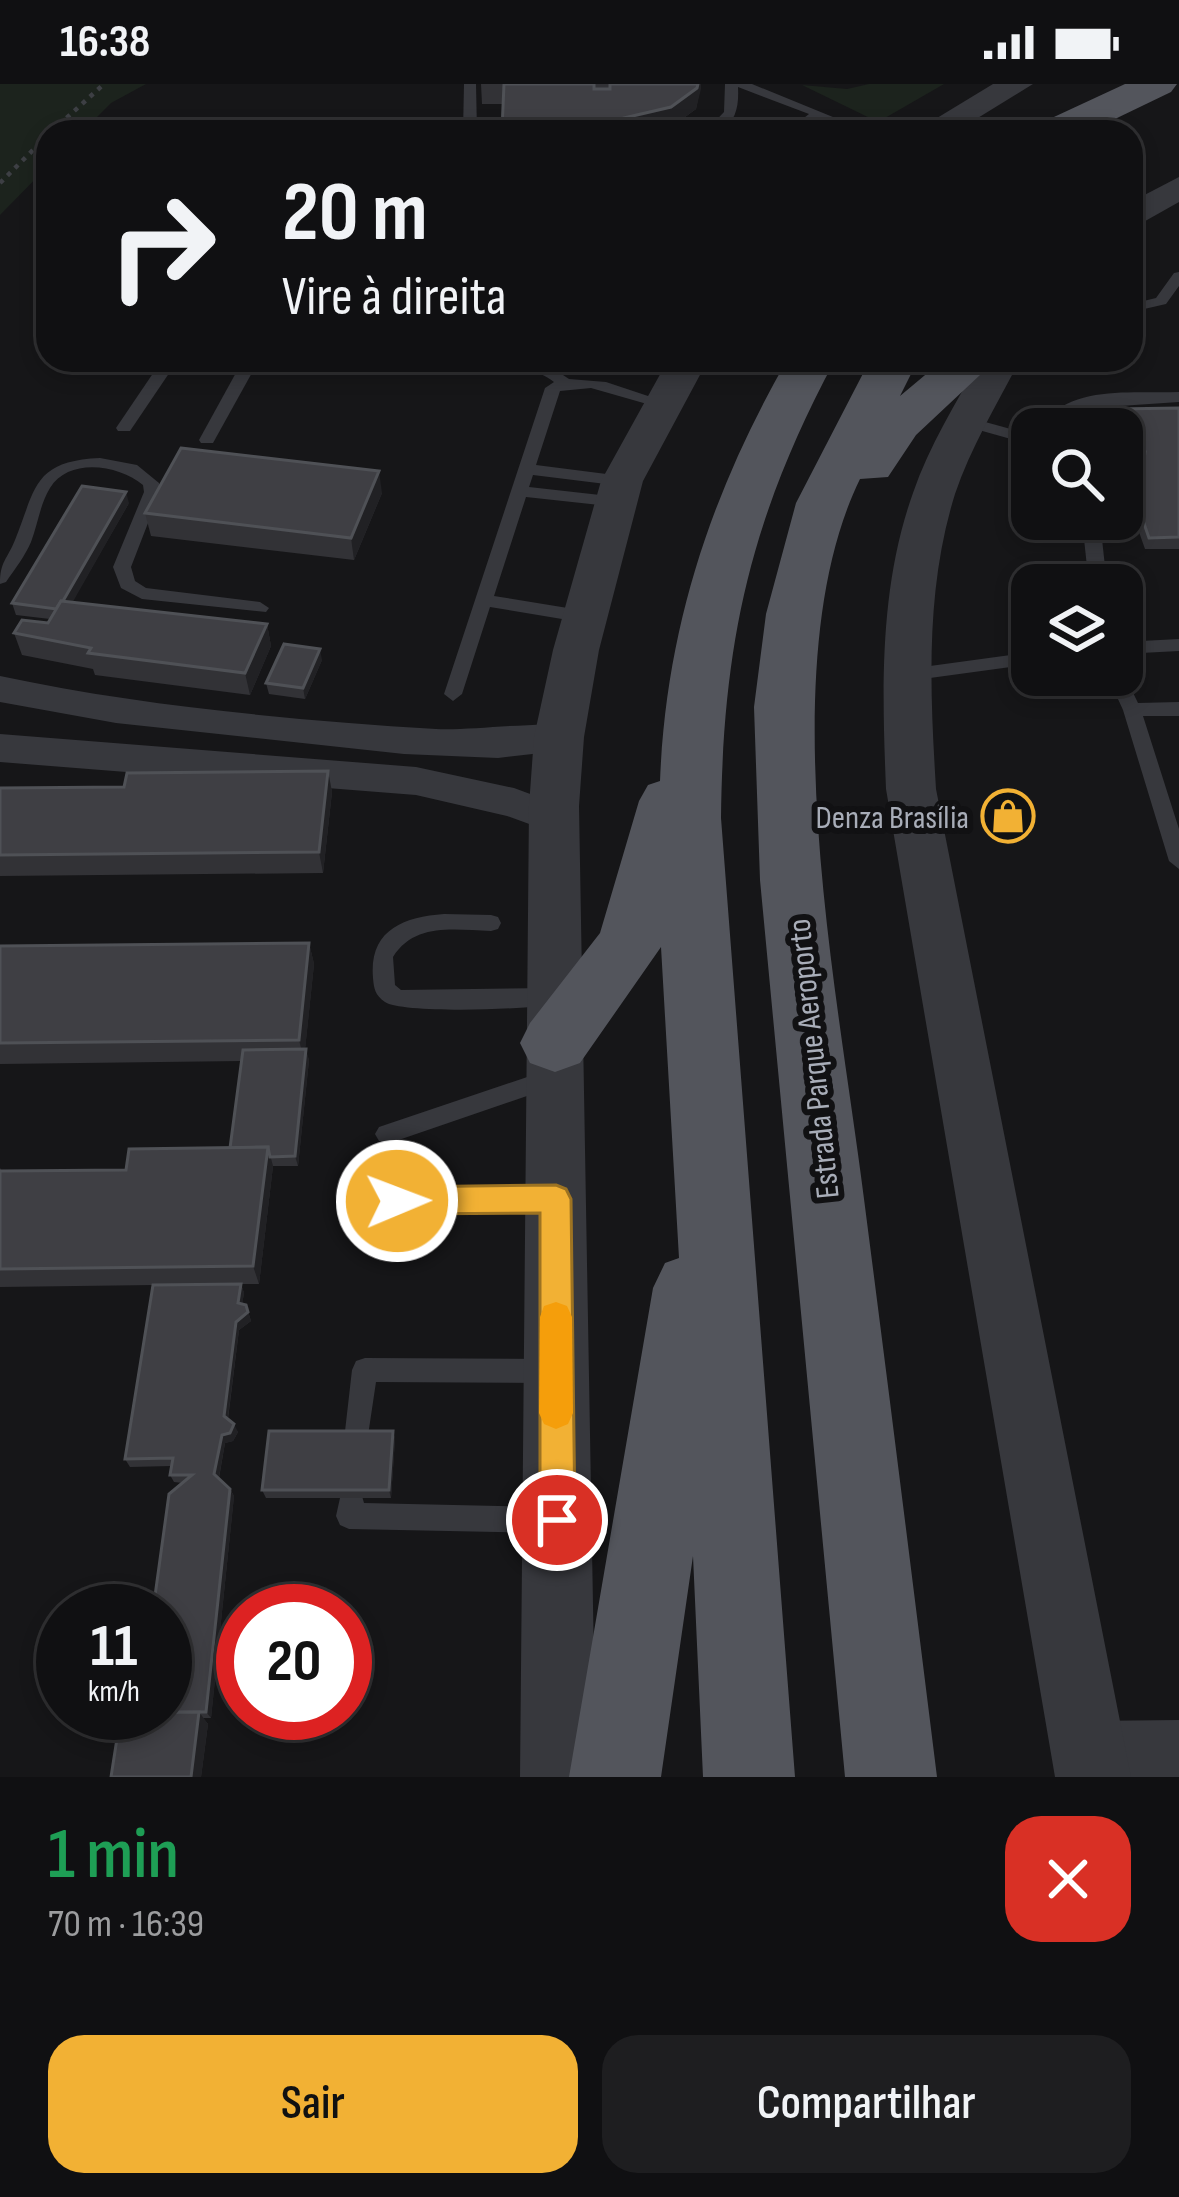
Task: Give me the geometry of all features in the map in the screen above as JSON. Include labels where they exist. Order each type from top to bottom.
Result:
[{"type":"main road","points":[[1080,120],[1156,84]]},
{"type":"main road","points":[[1143,134],[1179,114]]},
{"type":"main road","points":[[555,1039],[630,944],[693,717],[711,602],[736,518],[777,421],[805,372]]},
{"type":"main road","name":"Estrada Parque Aeroporto","points":[[888,372],[822,503],[799,589],[784,707],[784,797],[891,1777]]},
{"type":"main road","points":[[799,589],[897,424],[958,372]]},
{"type":"main road","points":[[693,717],[690,873],[749,1777]]},
{"type":"main road","points":[[615,1777],[711,1166]]},
{"type":"street","points":[[952,120],[1016,84]]},
{"type":"street","points":[[1143,210],[1179,188]]},
{"type":"street","points":[[994,372],[934,495],[914,582],[907,675],[911,789],[1091,1764],[1179,1749]]},
{"type":"street","points":[[558,1777],[554,818],[559,737],[620,492],[674,382]]},
{"type":"street","points":[[0,689],[94,709],[429,740],[509,746],[559,737]]},
{"type":"street","points":[[416,781],[429,740]]},
{"type":"street","points":[[0,748],[416,781],[514,803],[554,818]]},
{"type":"lane","points":[[470,84],[470,120]]},
{"type":"lane","points":[[727,120],[734,108],[730,84]]},
{"type":"lane","points":[[740,84],[835,120]]},
{"type":"lane","points":[[809,120],[819,113]]},
{"type":"lane","points":[[1143,305],[1160,301],[1179,276]]},
{"type":"lane","points":[[124,428],[162,372]]},
{"type":"lane","points":[[207,440],[244,372]]},
{"type":"lane","points":[[556,372],[564,382]]},
{"type":"lane","points":[[453,694],[553,388],[564,382],[674,382]]},
{"type":"lane","points":[[1067,408],[1179,397]]},
{"type":"lane","points":[[967,422],[1011,434]]},
{"type":"lane","points":[[0,578],[22,543],[40,486],[55,471],[106,462],[131,467],[151,483],[152,492],[122,567],[127,584],[142,593],[260,608]]},
{"type":"lane","points":[[524,469],[620,492]]},
{"type":"lane","points":[[518,491],[620,492]]},
{"type":"lane","points":[[483,600],[586,616]]},
{"type":"lane","points":[[1143,647],[1179,645]]},
{"type":"lane","points":[[907,675],[1011,661]]},
{"type":"lane","points":[[1126,696],[1179,861]]},
{"type":"lane","points":[[1132,710],[1179,710]]},
{"type":"lane","points":[[491,923],[417,923],[402,928],[382,956],[385,989],[395,998],[555,1039]]},
{"type":"lane","points":[[387,1134],[555,1039]]},
{"type":"lane","points":[[350,1201],[556,1199]]},
{"type":"lane","points":[[357,1440],[365,1370],[556,1371]]},
{"type":"lane","points":[[351,1498],[349,1516],[557,1520]]},
{"type":"path","points":[[64,120],[104,84]]},
{"type":"path","points":[[0,183],[36,146]]},
{"type":"shaded area","points":[[0,84],[146,84],[111,103],[94,120],[36,120],[36,178],[0,215]]},
{"type":"shaded area","points":[[869,84],[944,84],[881,120],[802,85],[847,89]]},
{"type":"building","points":[[504,84],[594,84],[594,89],[610,89],[610,84],[698,84],[671,107],[624,120],[502,120]]},
{"type":"building","points":[[1179,408],[1179,537],[1149,538],[1143,521],[1143,409]]},
{"type":"building","points":[[181,448],[379,471],[351,538],[145,513]]},
{"type":"building","points":[[82,486],[126,492],[56,609],[12,603]]},
{"type":"building","points":[[61,601],[267,624],[245,673],[88,653],[91,648],[14,633],[22,620],[48,623]]},
{"type":"building","points":[[284,644],[320,649],[303,688],[266,683]]},
{"type":"building","points":[[328,771],[319,852],[0,855],[0,788],[124,787],[127,773]]},
{"type":"building","points":[[309,943],[299,1040],[0,1043],[0,946]]},
{"type":"building","points":[[306,1049],[295,1156],[270,1157],[268,1147],[230,1148],[243,1050]]},
{"type":"building","points":[[268,1147],[253,1266],[0,1269],[0,1171],[126,1170],[129,1149]]},
{"type":"building","points":[[241,1284],[238,1303],[246,1305],[248,1312],[236,1322],[224,1416],[234,1424],[230,1433],[222,1435],[214,1474],[230,1489],[220,1584],[216,1584],[206,1712],[192,1712],[192,1584],[157,1584],[169,1494],[192,1475],[170,1475],[173,1458],[125,1459],[153,1285]]},
{"type":"building","points":[[269,1431],[393,1431],[389,1490],[262,1490]]},
{"type":"building","points":[[192,1712],[199,1712],[191,1777],[111,1777],[117,1740],[192,1740]]},
{"type":"slow traffic","points":[[556,1317],[556,1413]]},
{"type":"place","name":"Denza Brasília","points":[[1008,816]]},
{"type":"route","points":[[397,1201],[556,1199],[557,1520]]}]
